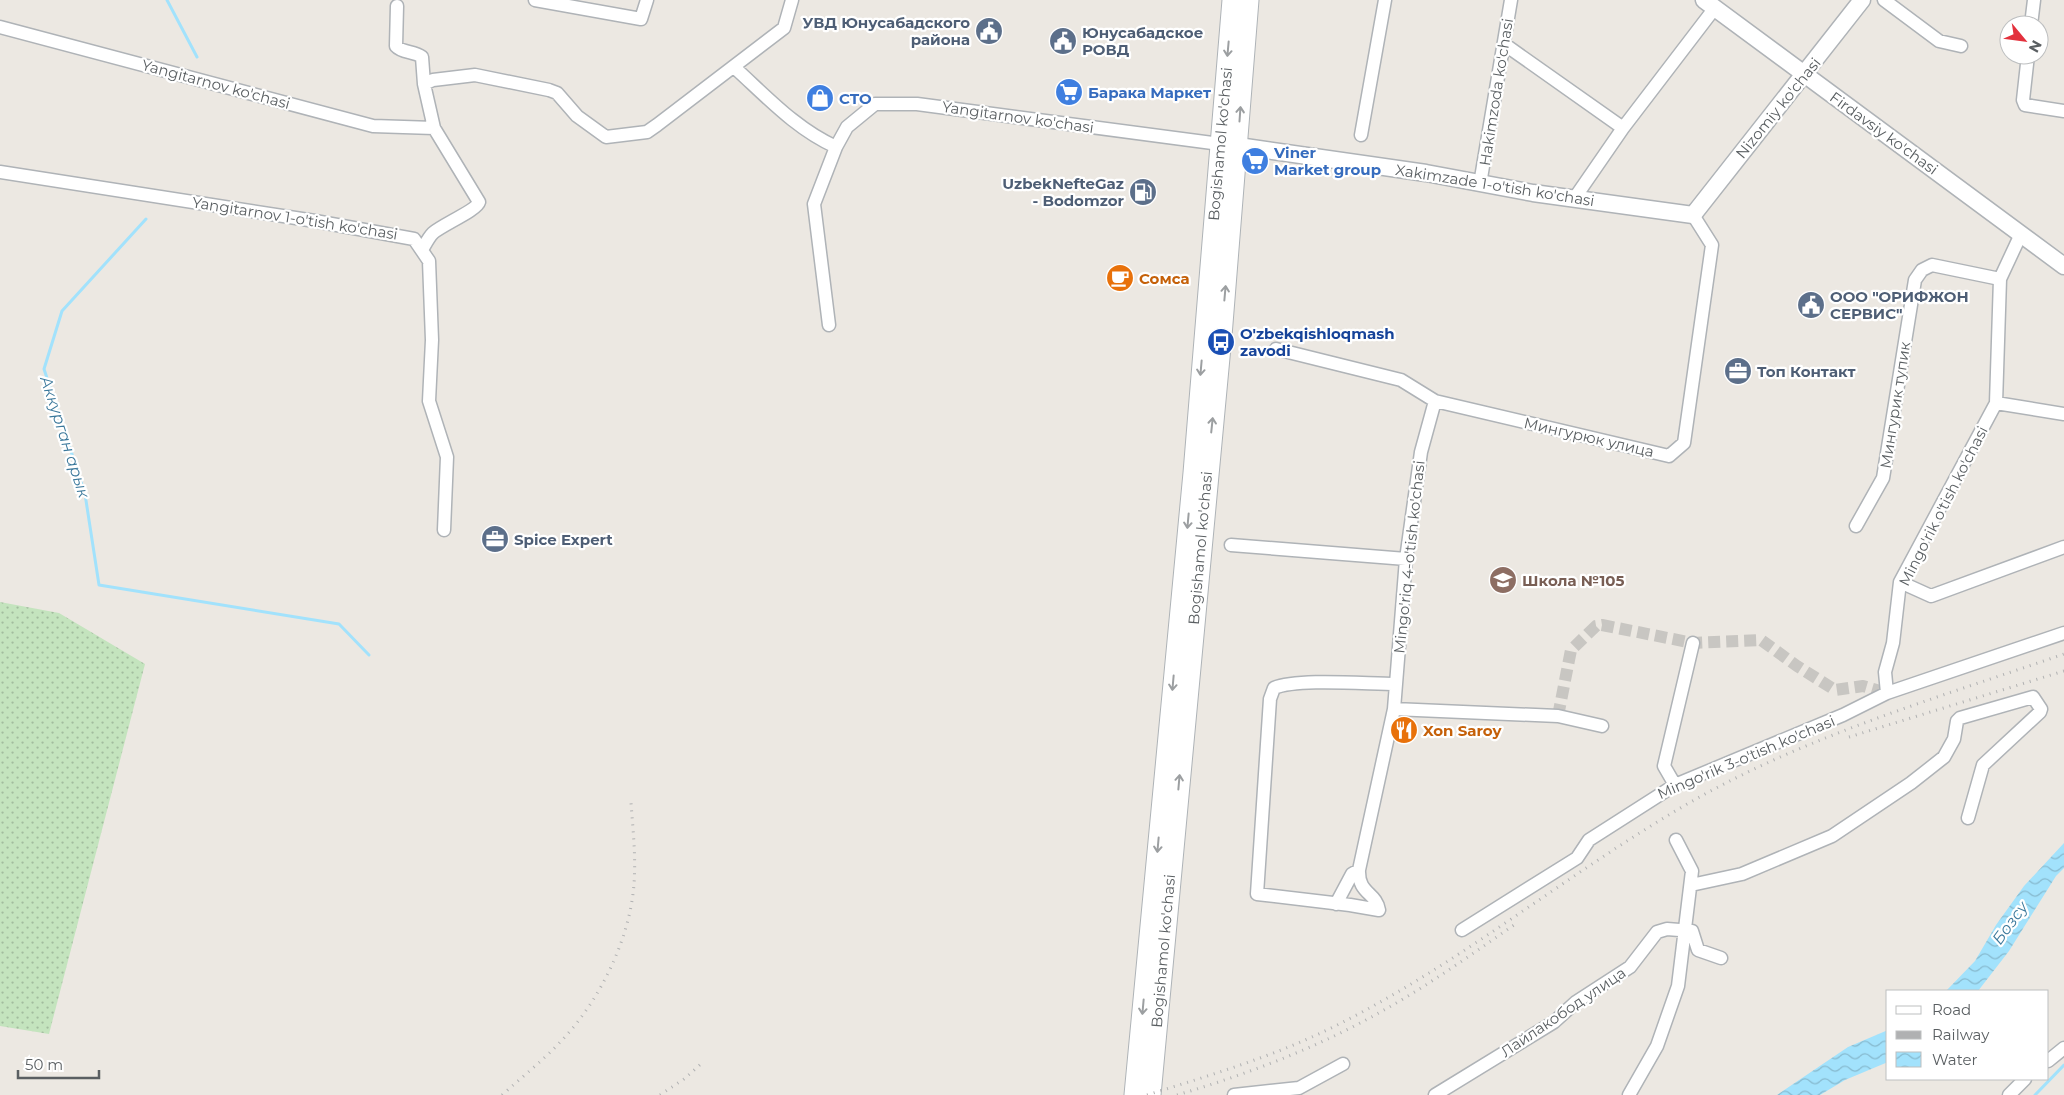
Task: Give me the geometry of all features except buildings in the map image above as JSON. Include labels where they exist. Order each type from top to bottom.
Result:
[{"type":"main road","name":"Bogishamol ko'chasi","points":[[1229,145],[1232,0]]},
{"type":"main road","name":"Bogishamol ko'chasi","points":[[1134,1095],[1200,473],[1229,145],[1249,0]]},
{"type":"main road","name":"Bogishamol ko'chasi","points":[[1151,1095],[1200,473]]},
{"type":"street","points":[[535,0],[641,19],[647,0]]},
{"type":"street","points":[[424,84],[433,80],[475,74],[557,93],[577,116],[606,137],[647,132],[736,68],[784,28],[792,0]]},
{"type":"street","points":[[1362,135],[1386,0]]},
{"type":"street","name":"Hakimzoda ko'chasi","points":[[1480,184],[1511,0]]},
{"type":"street","name":"Nizomiy ko'chasi","points":[[1693,215],[1805,75],[1862,0]]},
{"type":"street","points":[[1884,0],[1939,41],[1961,46]]},
{"type":"street","points":[[2032,15],[2034,0]]},
{"type":"street","points":[[1574,199],[1709,4]]},
{"type":"street","name":"Firdavsiy ko'chasi","points":[[1709,4],[2064,266]]},
{"type":"street","points":[[397,6],[396,46],[398,49],[422,57],[424,84],[434,128],[480,202],[479,205],[432,234],[422,250],[428,261],[432,340],[429,401],[447,457],[444,530]]},
{"type":"street","name":"Yangitarnov ko'chasi","points":[[0,27],[373,126],[434,128]]},
{"type":"street","points":[[1504,44],[1622,128]]},
{"type":"street","points":[[2027,65],[2024,105],[2064,111]]},
{"type":"street","points":[[736,68],[799,126],[815,138],[836,147]]},
{"type":"street","name":"Yangitarnov ko'chasi","points":[[829,324],[814,204],[836,147],[847,127],[875,104],[917,104],[1229,145]]},
{"type":"street","name":"Xakimzade 1-o'tish ko'chasi","points":[[1229,145],[1426,173],[1574,199],[1693,215]]},
{"type":"street","name":"Yangitarnov 1-o'tish ko'chasi","points":[[0,172],[410,236],[422,250]]},
{"type":"street","name":"Мингурюк улица","points":[[1435,401],[1669,456],[1684,443],[1712,245],[1693,215]]},
{"type":"street","name":"Mingo'rik o'tish ko'chasi","points":[[1887,693],[1885,672],[1893,643],[1900,582],[1996,403],[2000,279],[2021,234]]},
{"type":"street","name":"Мингурик тупик","points":[[1856,526],[1883,478],[1915,280],[1922,270],[1932,265],[2000,279]]},
{"type":"street","points":[[1276,349],[1401,380],[1435,401]]},
{"type":"street","name":"Mingo'riq 4-o'tish ko'chasi","points":[[1396,684],[1283,685],[1274,688],[1270,699],[1256,893],[1379,910],[1378,903],[1364,891],[1358,881],[1359,870],[1394,709],[1396,684],[1406,559],[1421,452],[1435,401]]},
{"type":"street","points":[[1996,403],[2064,414]]},
{"type":"street","points":[[1231,544],[1406,559]]},
{"type":"street","points":[[1900,582],[1931,596],[2064,547]]},
{"type":"street","points":[[1887,693],[2064,633]]},
{"type":"street","points":[[1675,785],[1664,766],[1693,643]]},
{"type":"street","name":"Mingo'rik 3-o'tish ko'chasi","points":[[1462,930],[1577,858],[1589,840],[1675,785],[1799,734],[1887,693]]},
{"type":"street","points":[[1691,885],[1742,874],[1832,836],[1911,783],[1944,756],[1954,738],[1957,721],[1960,718],[2033,697],[2041,709],[2040,712],[1983,765],[1968,818]]},
{"type":"street","points":[[1394,709],[1558,716],[1602,726]]},
{"type":"street","points":[[1629,1095],[1657,1046],[1678,986],[1692,871],[1676,840]]},
{"type":"street","points":[[1336,904],[1352,874],[1359,870]]},
{"type":"street","name":"Лайлакобод улица","points":[[1434,1095],[1554,1022],[1576,1002],[1630,967],[1657,932],[1667,929],[1684,930]]},
{"type":"street","points":[[1684,930],[1692,931],[1698,950],[1721,958]]},
{"type":"street","points":[[2049,1060],[2064,1048]]},
{"type":"street","points":[[1234,1095],[1293,1089],[1343,1064]]},
{"type":"street","points":[[2009,1095],[2024,1080]]},
{"type":"green space","points":[[0,602],[59,613],[145,664],[49,1034],[0,1026]]},
{"type":"water","name":"Бозсу","points":[[2064,843],[2064,868],[2056,876],[2009,951],[1979,990],[1947,990],[1975,961],[1996,925],[2024,886]]},
{"type":"water","points":[[1886,1031],[1886,1063],[1845,1080],[1820,1095],[1777,1095],[1848,1047]]},
{"type":"waterway","name":"Аккурган арык","points":[[167,0],[197,57]]},
{"type":"waterway","name":"Аккурган арык","points":[[146,219],[62,311],[44,369],[85,494],[99,585],[339,624],[369,655]]},
{"type":"waterway","points":[[2035,1095],[2064,1065]]},
{"type":"tunnel","points":[[1558,716],[1571,650],[1596,626],[1602,625],[1693,643],[1761,640],[1835,690],[1863,686],[1887,693]]},
{"type":"railway","points":[[1147,1095],[1297,1044],[1345,1021],[1435,969],[1652,825],[1740,776],[1785,755],[1877,718],[2064,654]]},
{"type":"railway","points":[[1849,737],[2064,671]]},
{"type":"railway","points":[[502,1095],[542,1060],[577,1022],[601,986],[620,946],[627,925],[634,884],[631,803]]},
{"type":"railway","points":[[1177,1095],[1230,1078],[1309,1048],[1334,1036],[1417,990],[1514,925]]},
{"type":"railway","points":[[660,1095],[684,1079],[702,1063]]},
{"type":"place","name":"УВД Юнусабадского района","points":[[989,31]]},
{"type":"place","name":"Юнусабадское РОВД","points":[[1063,41]]},
{"type":"place","name":"Барака Маркет","points":[[1069,92]]},
{"type":"place","name":"СТО","points":[[820,98]]},
{"type":"place","name":"Viner Market group","points":[[1255,161]]},
{"type":"place","name":"UzbekNefteGaz - Bodomzor","points":[[1143,192]]},
{"type":"place","name":"Сомса","points":[[1120,278]]},
{"type":"place","name":"ООО \"ОРИФЖОН СЕРВИС\"","points":[[1811,305]]},
{"type":"place","name":"O'zbekqishloqmash zavodi","points":[[1221,342]]},
{"type":"place","name":"Топ Контакт","points":[[1738,371]]},
{"type":"place","name":"Spice Expert","points":[[495,539]]},
{"type":"place","name":"Школа №105","points":[[1503,580]]},
{"type":"place","name":"Xon Saroy","points":[[1404,730]]}]
